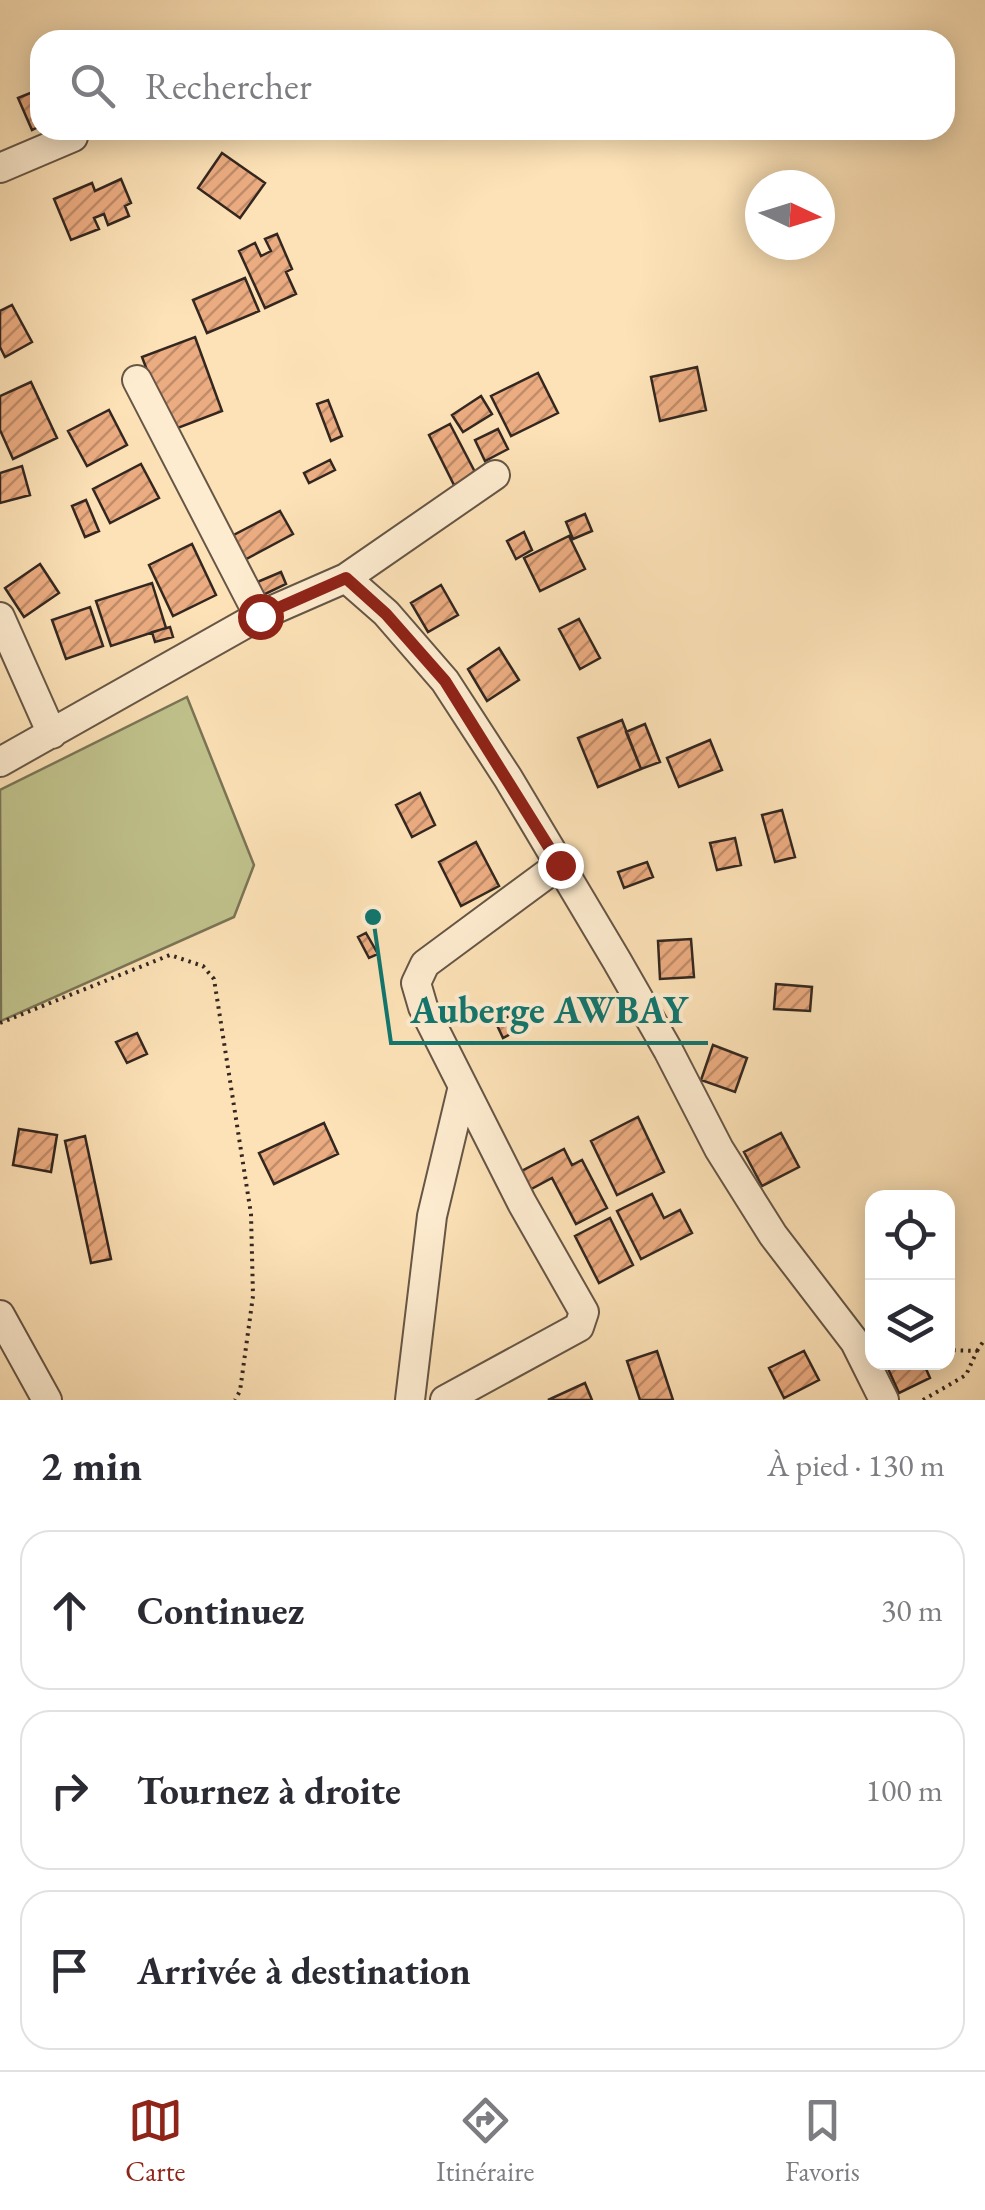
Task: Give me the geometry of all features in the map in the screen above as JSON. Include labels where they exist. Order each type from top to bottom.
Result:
[{"type":"street","points":[[0,168],[66,140]]},
{"type":"street","points":[[137,380],[260,616]]},
{"type":"street","points":[[0,762],[260,616],[346,578],[495,474]]},
{"type":"street","points":[[346,578],[386,614],[445,681],[560,865],[668,1050],[719,1149],[774,1235],[855,1342],[884,1400]]},
{"type":"street","points":[[0,617],[52,734]]},
{"type":"street","points":[[444,1400],[579,1328],[584,1318],[417,994],[425,964],[560,865]]},
{"type":"street","points":[[410,1400],[432,1216],[463,1086]]},
{"type":"street","points":[[0,1316],[47,1400]]},
{"type":"path","points":[[0,1024],[170,955],[202,966],[214,979],[251,1214],[253,1296],[240,1391],[235,1400]]},
{"type":"path","points":[[924,1400],[966,1375],[985,1340]]},
{"type":"path","points":[[955,1350],[977,1351]]},
{"type":"green space","points":[[187,697],[254,865],[234,917],[1,1021],[0,790]]},
{"type":"building","points":[[30,93],[30,125],[18,98]]},
{"type":"building","points":[[222,153],[265,183],[240,218],[198,188]]},
{"type":"building","points":[[121,179],[131,203],[125,206],[129,216],[108,225],[104,214],[94,218],[99,229],[71,240],[54,199],[92,183],[95,191]]},
{"type":"building","points":[[277,234],[292,269],[286,272],[296,294],[265,308],[239,251],[255,243],[261,256],[271,251],[265,239]]},
{"type":"building","points":[[245,278],[259,311],[207,333],[193,300]]},
{"type":"building","points":[[12,305],[32,342],[5,357],[0,347],[0,311]]},
{"type":"building","points":[[195,337],[222,411],[170,431],[142,357]]},
{"type":"building","points":[[697,367],[706,410],[660,421],[651,377]]},
{"type":"building","points":[[538,373],[558,413],[511,436],[491,396]]},
{"type":"building","points":[[31,382],[57,438],[13,459],[0,430],[0,396]]},
{"type":"building","points":[[481,396],[492,414],[463,432],[452,415]]},
{"type":"building","points":[[328,400],[342,436],[331,441],[317,404]]},
{"type":"building","points":[[109,410],[127,445],[87,466],[68,431]]},
{"type":"building","points":[[450,424],[476,474],[454,485],[429,435]]},
{"type":"building","points":[[498,429],[508,449],[485,461],[475,440]]},
{"type":"building","points":[[330,460],[335,470],[309,483],[304,473]]},
{"type":"building","points":[[141,464],[159,498],[110,523],[93,489]]},
{"type":"building","points":[[22,466],[30,495],[0,503],[0,473]]},
{"type":"building","points":[[86,500],[99,531],[85,537],[72,506]]},
{"type":"building","points":[[280,511],[293,534],[237,564],[224,540]]},
{"type":"building","points":[[585,514],[592,531],[573,539],[566,522]]},
{"type":"building","points":[[524,532],[532,550],[516,559],[507,541]]},
{"type":"building","points":[[569,536],[585,569],[540,591],[524,558]]},
{"type":"building","points":[[192,544],[216,595],[173,616],[149,565]]},
{"type":"building","points":[[40,564],[59,593],[24,617],[5,588]]},
{"type":"building","points":[[281,572],[286,584],[261,596],[255,583]]},
{"type":"building","points":[[152,583],[166,628],[111,646],[96,601]]},
{"type":"building","points":[[441,585],[458,615],[428,632],[411,603]]},
{"type":"building","points":[[90,607],[103,646],[66,659],[52,620]]},
{"type":"building","points":[[579,619],[600,658],[580,669],[559,629]]},
{"type":"building","points":[[170,627],[173,637],[155,642],[152,632]]},
{"type":"building","points":[[499,648],[519,680],[487,701],[468,669]]},
{"type":"building","points":[[622,720],[641,769],[598,787],[578,738]]},
{"type":"building","points":[[645,724],[660,762],[641,769],[626,732]]},
{"type":"building","points":[[710,740],[722,770],[679,787],[667,758]]},
{"type":"building","points":[[420,793],[435,825],[412,837],[396,805]]},
{"type":"building","points":[[782,810],[795,857],[775,862],[762,815]]},
{"type":"building","points":[[735,838],[741,865],[717,870],[710,843]]},
{"type":"building","points":[[476,842],[499,886],[461,906],[439,862]]},
{"type":"building","points":[[647,862],[653,877],[624,888],[618,872]]},
{"type":"building","points":[[366,933],[378,954],[369,958],[358,937]]},
{"type":"building","points":[[691,939],[694,977],[660,979],[658,941]]},
{"type":"building","points":[[776,984],[812,987],[810,1011],[774,1009]]},
{"type":"building","points":[[528,1006],[535,1021],[503,1038],[496,1023]]},
{"type":"building","points":[[137,1033],[147,1054],[127,1063],[116,1042]]},
{"type":"building","points":[[713,1045],[747,1058],[735,1092],[701,1080]]},
{"type":"building","points":[[638,1117],[664,1172],[617,1195],[591,1141]]},
{"type":"building","points":[[324,1123],[338,1154],[274,1184],[259,1153]]},
{"type":"building","points":[[19,1129],[57,1135],[51,1172],[13,1165]]},
{"type":"building","points":[[781,1133],[799,1167],[762,1186],[744,1152]]},
{"type":"building","points":[[85,1136],[111,1259],[91,1263],[65,1141]]},
{"type":"building","points":[[564,1149],[572,1165],[582,1160],[607,1208],[576,1224],[552,1178],[520,1195],[510,1177]]},
{"type":"building","points":[[652,1194],[664,1218],[680,1210],[692,1233],[641,1259],[617,1211]]},
{"type":"building","points":[[610,1218],[633,1265],[599,1283],[575,1236]]},
{"type":"building","points":[[657,1351],[673,1400],[640,1400],[627,1361]]},
{"type":"building","points":[[804,1351],[819,1380],[784,1398],[769,1368]]},
{"type":"building","points":[[889,1370],[926,1370],[930,1378],[899,1393]]},
{"type":"building","points":[[585,1383],[592,1400],[548,1400]]},
{"type":"place","name":"Auberge AWBAY","points":[[373,917]]},
{"type":"route","points":[[260,616],[346,578],[386,614],[445,681],[560,865]]}]
